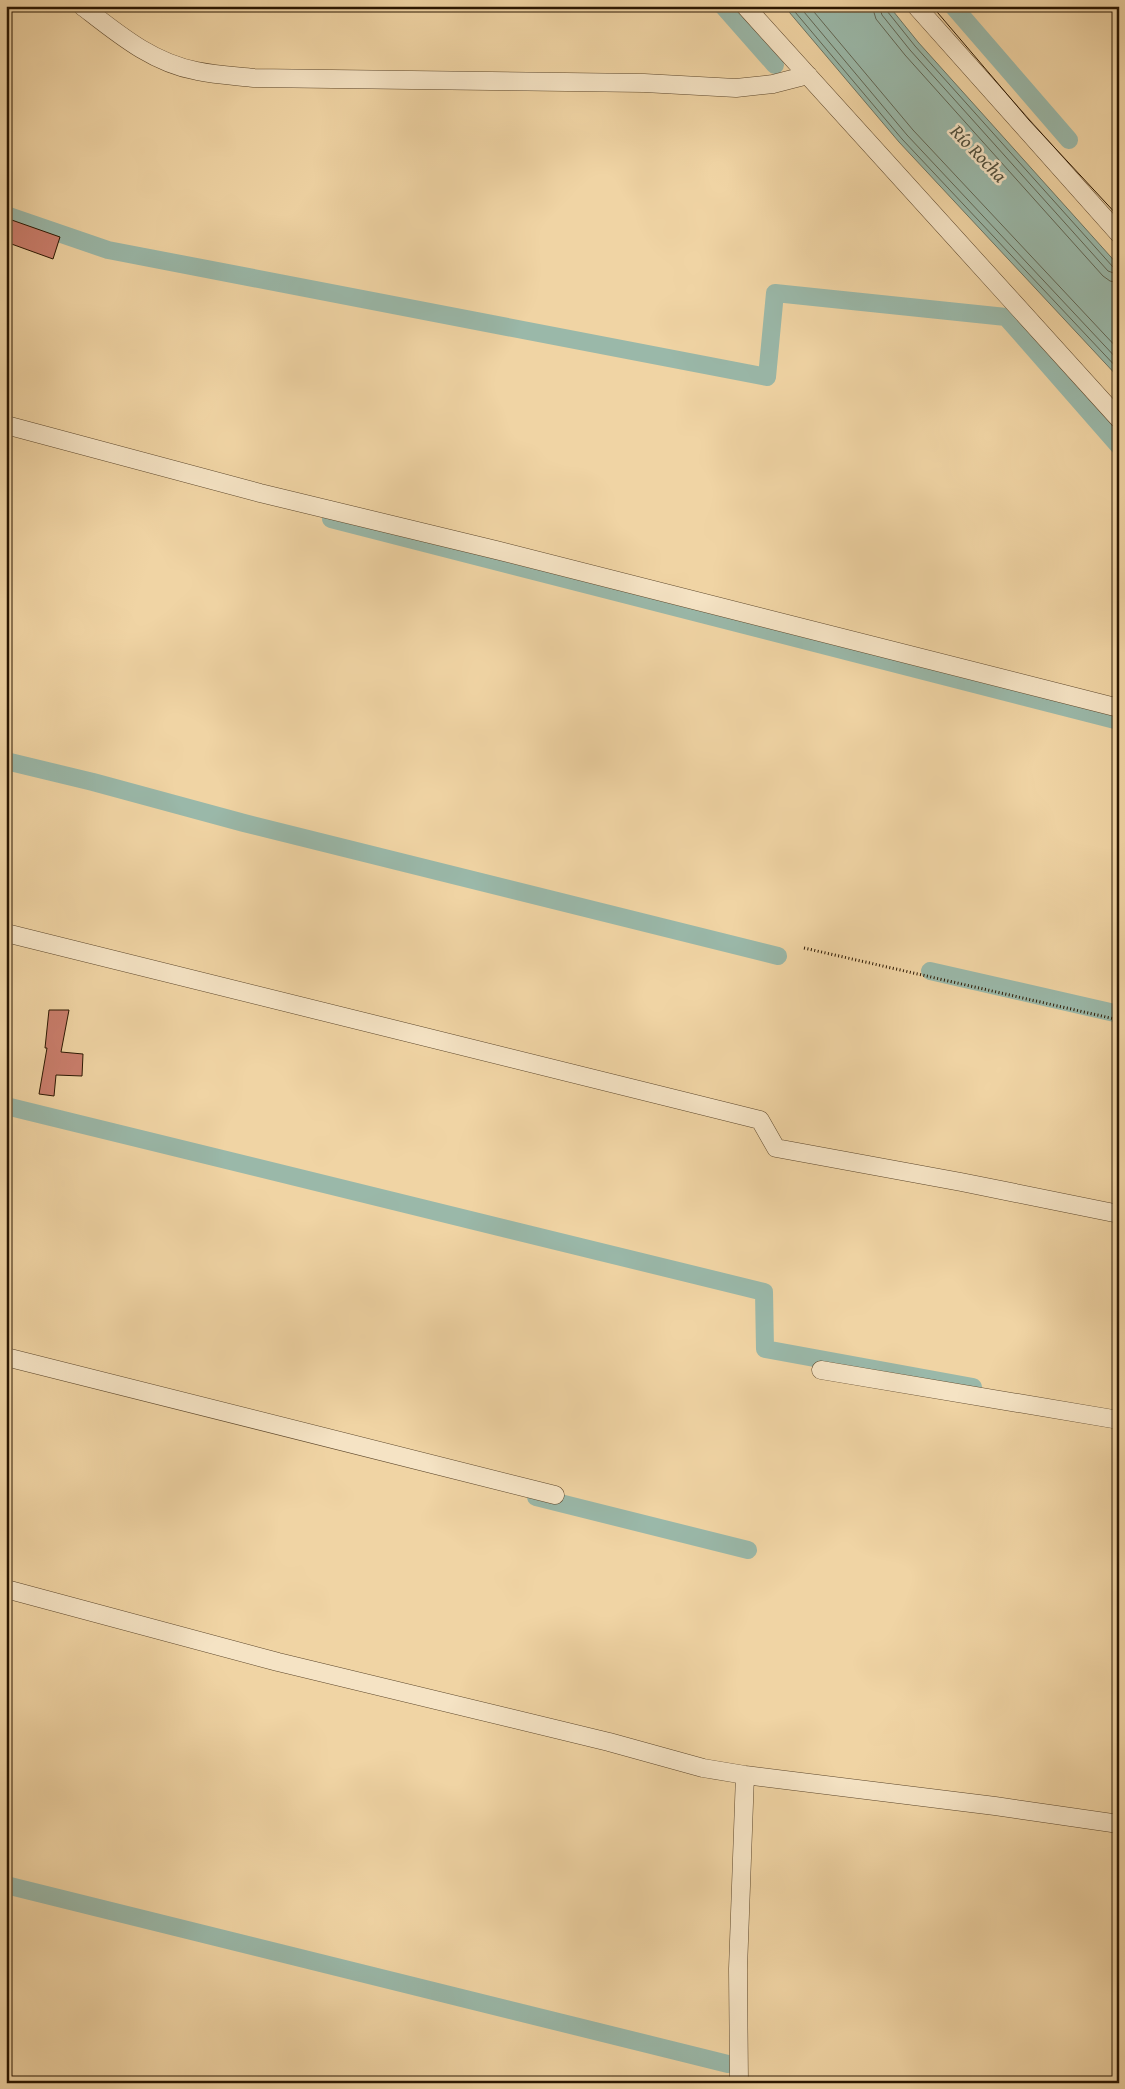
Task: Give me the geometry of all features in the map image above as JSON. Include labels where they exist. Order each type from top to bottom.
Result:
[{"type":"street","points":[[82,6],[132,45],[166,61],[196,71],[254,78],[644,82],[736,88],[773,84],[808,76]]},
{"type":"street","points":[[745,6],[1119,419]]},
{"type":"street","points":[[916,6],[1119,234]]},
{"type":"street","points":[[6,425],[260,493],[506,552],[1119,708]]},
{"type":"street","points":[[6,932],[760,1120],[776,1148],[961,1182],[1119,1214]]},
{"type":"street","points":[[6,1356],[555,1495]]},
{"type":"street","points":[[821,1370],[1119,1420]]},
{"type":"street","points":[[6,1589],[278,1662],[608,1742],[703,1768],[1119,1824]]},
{"type":"street","points":[[738,2083],[738,1969],[745,1775]]},
{"type":"path","points":[[804,948],[1119,1020]]},
{"type":"water","name":"Río Rocha","points":[[784,6],[889,6],[918,42],[1119,266],[1119,378],[899,142]]},
{"type":"building","points":[[6,218],[60,237],[53,259],[6,242]]},
{"type":"building","points":[[49,1010],[69,1010],[61,1052],[83,1054],[82,1076],[56,1075],[54,1096],[39,1094],[47,1048],[45,1048]]},
{"type":"waterway","points":[[723,6],[775,65]]},
{"type":"waterway","points":[[953,6],[1069,140]]},
{"type":"waterway","points":[[6,215],[108,250],[767,377],[775,293],[1006,317],[1119,446]]},
{"type":"waterway","points":[[331,519],[1119,721]]},
{"type":"waterway","points":[[6,761],[93,782],[244,823],[778,956]]},
{"type":"waterway","points":[[930,971],[1119,1014]]},
{"type":"waterway","points":[[6,1106],[764,1292],[765,1349],[973,1387]]},
{"type":"waterway","points":[[536,1497],[748,1550]]},
{"type":"waterway","points":[[6,1885],[728,2064]]},
{"type":"tram line","points":[[932,6],[1029,120],[1119,217]]}]
